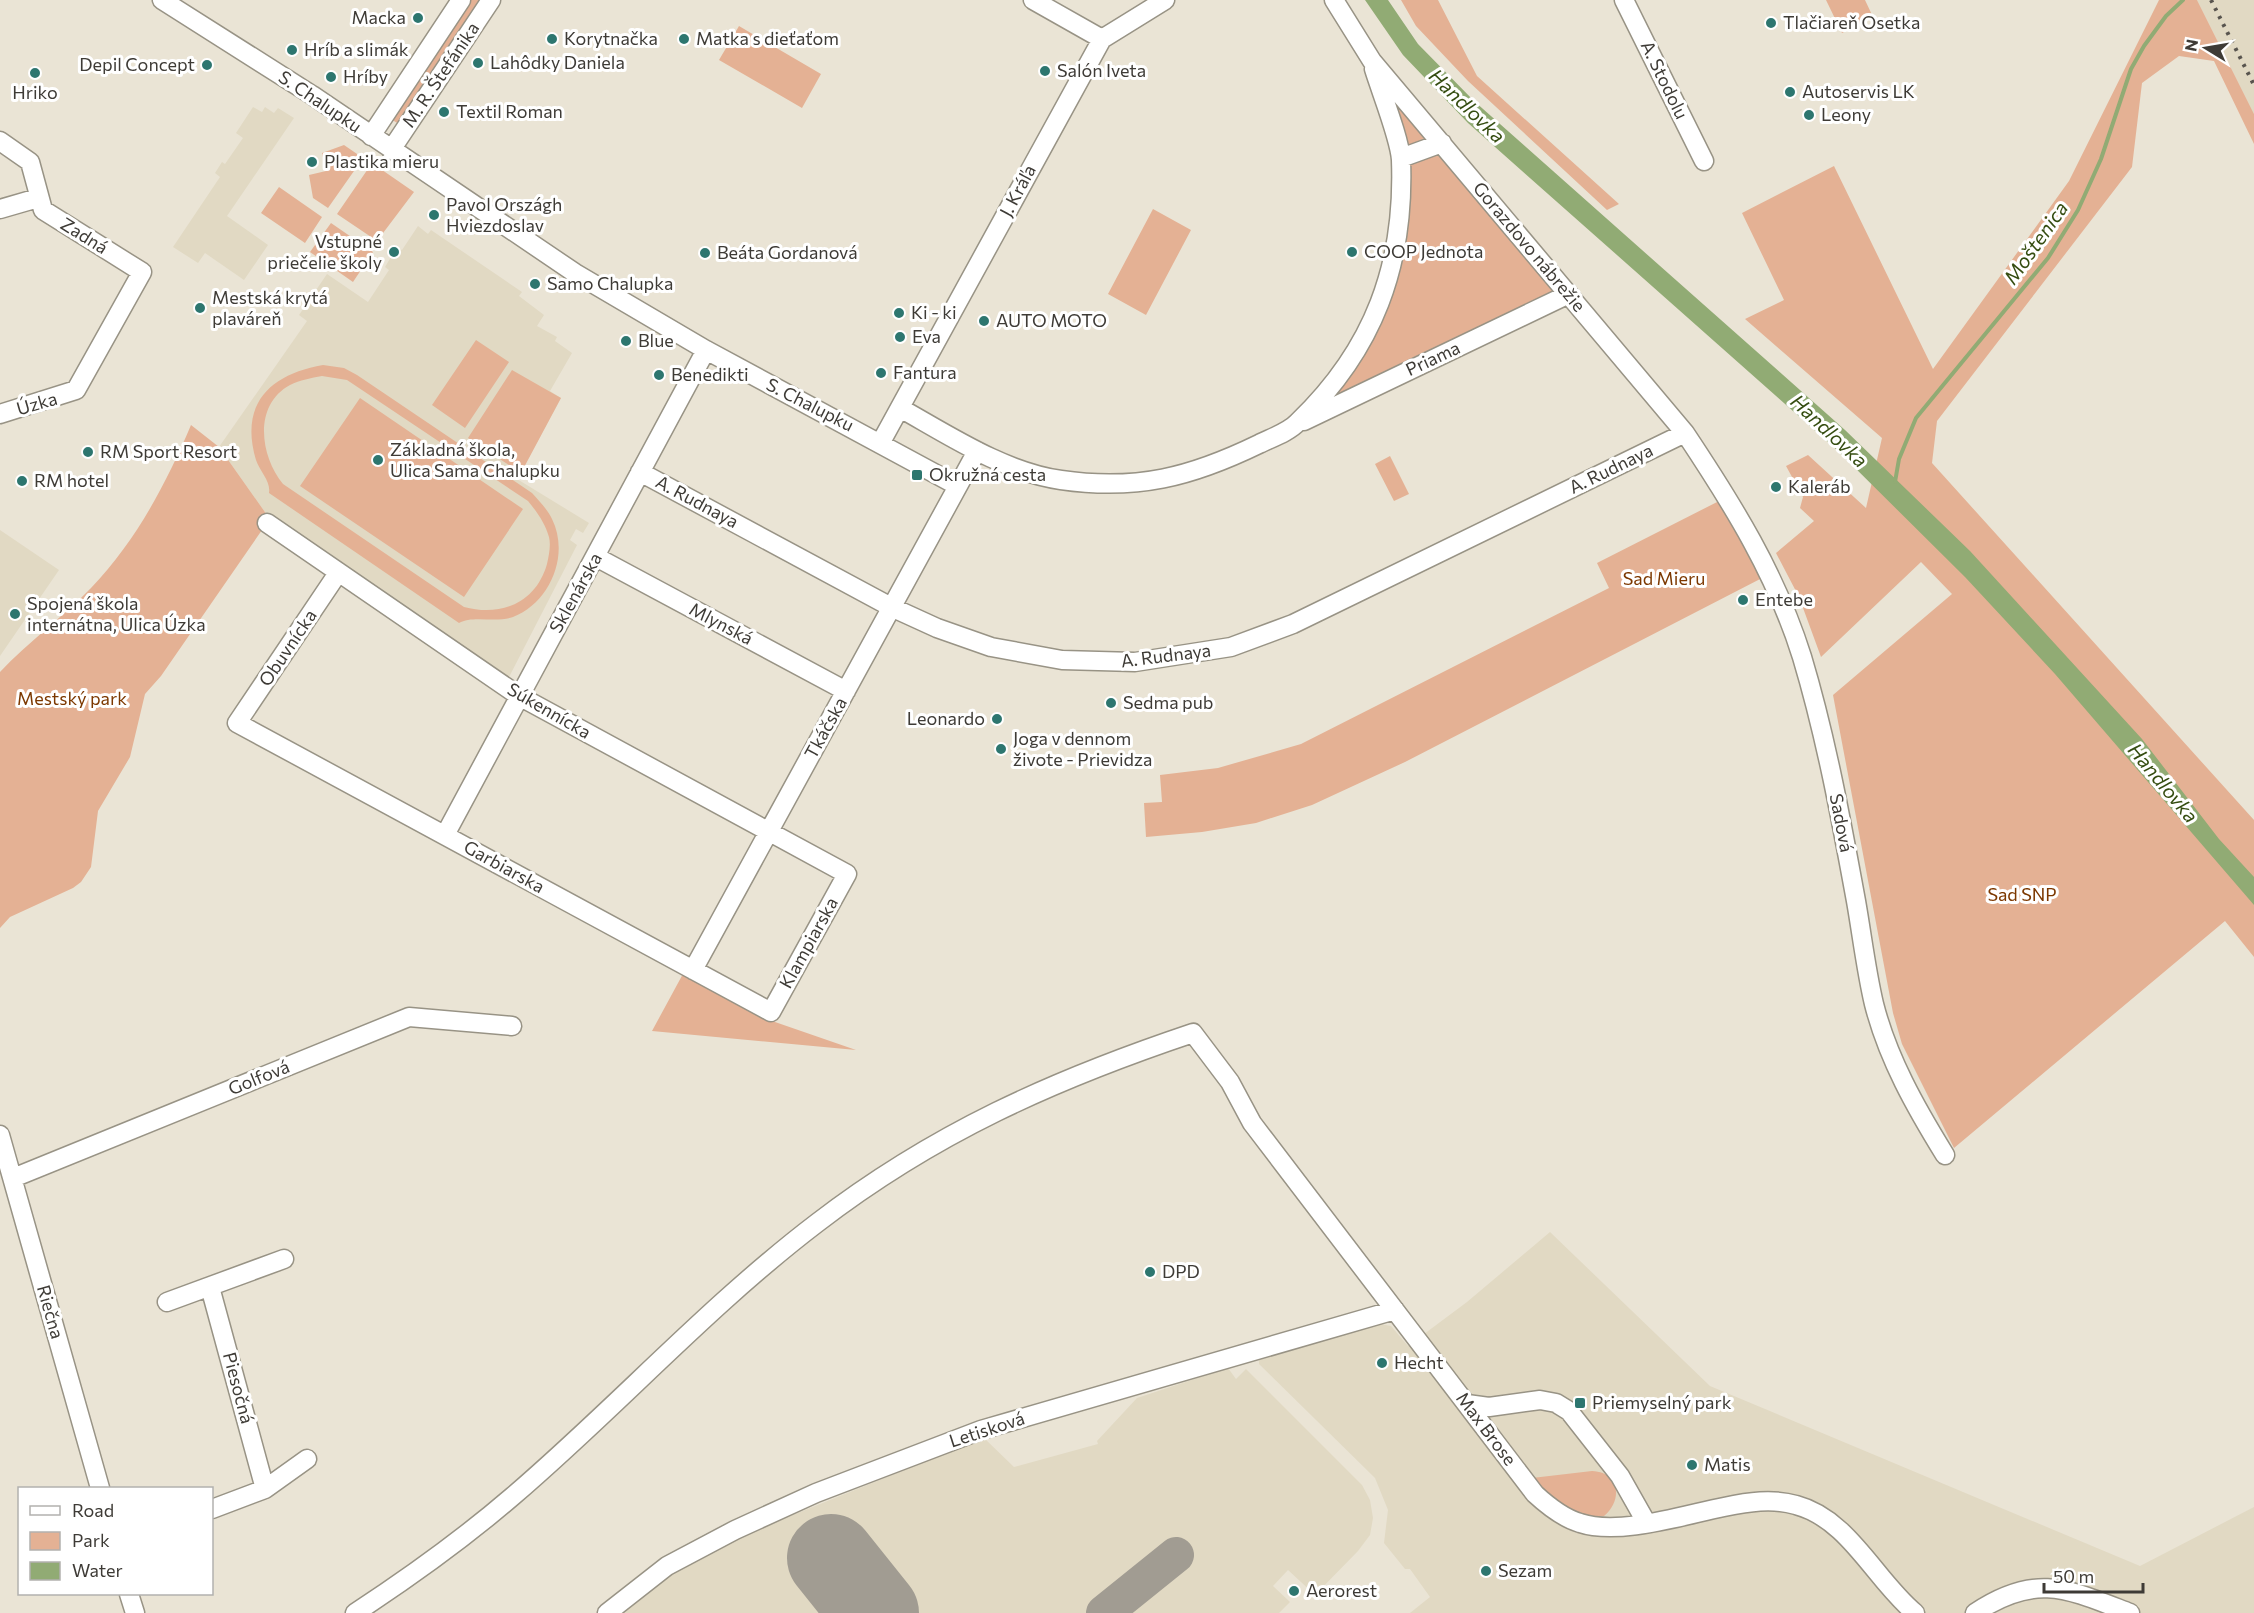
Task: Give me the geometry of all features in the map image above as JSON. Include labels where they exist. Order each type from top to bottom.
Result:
[{"type":"street","name":"S. Chalupku","points":[[162,0],[575,273],[706,350],[881,442],[958,486]]},
{"type":"street","name":"M. R. Štefánika","points":[[371,136],[461,0]]},
{"type":"street","name":"M. R. Štefánika","points":[[391,150],[491,0]]},
{"type":"street","points":[[1033,0],[1102,39]]},
{"type":"street","name":"J. Kráľa","points":[[900,408],[1102,39],[1165,0]]},
{"type":"street","name":"Gorazdovo nábrežie","points":[[1334,0],[1372,61],[1686,433],[1725,493]]},
{"type":"street","name":"A. Stodolu","points":[[1624,0],[1704,161]]},
{"type":"street","points":[[881,442],[900,408],[977,451],[1045,477],[1116,485],[1169,479],[1215,466],[1297,424],[1350,361],[1368,334],[1392,265],[1400,220],[1401,158],[1372,61]]},
{"type":"street","points":[[0,141],[30,162],[38,198],[0,209]]},
{"type":"street","points":[[1401,158],[1442,143]]},
{"type":"street","name":"Zadná","points":[[38,198],[43,210],[142,272],[110,331]]},
{"type":"street","name":"Priama","points":[[1297,424],[1569,294]]},
{"type":"street","name":"Úzka","points":[[0,414],[76,390],[110,331]]},
{"type":"street","name":"Sklenárska","points":[[445,835],[706,350]]},
{"type":"street","name":"A. Rudnaya","points":[[640,472],[891,607],[937,628],[991,647],[1062,660],[1135,662],[1231,647],[1325,610],[1686,433]]},
{"type":"street","points":[[958,486],[977,451]]},
{"type":"street","name":"Tkáčska","points":[[693,970],[958,486]]},
{"type":"street","name":"Sadová","points":[[1725,493],[1778,588],[1802,657],[1823,734],[1840,815],[1874,1005],[1911,1098],[1945,1155]]},
{"type":"street","name":"Súkennícka","points":[[267,523],[519,696],[847,874]]},
{"type":"street","name":"Mlynská","points":[[596,557],[846,691]]},
{"type":"street","name":"Obuvnícka","points":[[237,723],[338,573]]},
{"type":"street","name":"Garbiarska","points":[[237,723],[771,1012]]},
{"type":"street","name":"Klampiarska","points":[[771,1012],[847,874]]},
{"type":"street","name":"Golfová","points":[[13,1178],[409,1017],[512,1026]]},
{"type":"street","name":"Max Brose","points":[[355,1613],[418,1572],[513,1496],[748,1280],[816,1224],[884,1174],[941,1140],[1041,1089],[1107,1062],[1193,1033],[1230,1082],[1252,1123],[1535,1494],[1549,1507],[1581,1524],[1604,1527],[1646,1522],[1751,1502],[1772,1500],[1796,1504],[1821,1515],[1842,1534],[1899,1605],[1915,1613]]},
{"type":"street","name":"Riečna","points":[[0,1135],[100,1487]]},
{"type":"street","points":[[167,1302],[284,1259]]},
{"type":"street","name":"Piesočná","points":[[210,1287],[266,1489]]},
{"type":"street","name":"Letisková","points":[[607,1613],[667,1566],[735,1530],[816,1493],[981,1430],[1395,1310]]},
{"type":"street","points":[[1467,1404],[1489,1407],[1540,1400],[1556,1403],[1569,1411],[1620,1476],[1646,1522]]},
{"type":"street","points":[[213,1509],[266,1489],[307,1459]]},
{"type":"street","points":[[1975,1613],[2025,1589],[2047,1586],[2074,1591],[2130,1613]]},
{"type":"street","points":[[130,1595],[135,1613]]},
{"type":"street","points":[[1990,1613],[2004,1599]]},
{"type":"shaded area","points":[[2197,0],[2254,0],[2254,114]]},
{"type":"shaded area","points":[[253,107],[262,112],[265,107],[274,113],[278,108],[294,118],[227,216],[268,245],[244,280],[205,253],[198,263],[173,247],[220,177],[215,173],[222,162],[225,164],[243,138],[236,133]]},
{"type":"shaded area","name":"Základná škola, Ulica Sama Chalupku","points":[[418,226],[428,234],[431,230],[522,292],[519,296],[544,315],[537,326],[557,337],[555,341],[572,353],[550,391],[561,398],[517,479],[589,523],[583,533],[576,529],[570,540],[577,545],[508,679],[267,515],[219,447],[307,321],[299,315],[327,274],[368,302],[389,270],[385,267],[397,247],[402,250]]},
{"type":"shaded area","name":"Spojená škola internátna, Ulica Úzka","points":[[0,530],[59,570],[0,656]]},
{"type":"shaded area","points":[[1550,1232],[1710,1386],[2140,1566],[2254,1507],[2254,1613],[1410,1613],[1430,1597],[1410,1569],[1405,1569],[1384,1543],[1388,1510],[1375,1478],[1259,1364],[1259,1360],[1380,1324],[1391,1326],[1408,1346],[1467,1302]]},
{"type":"shaded area","points":[[1228,1368],[1236,1379],[1246,1369],[1362,1485],[1370,1500],[1373,1518],[1370,1535],[1358,1551],[1315,1595],[1288,1570],[1273,1586],[1290,1602],[1279,1613],[615,1613],[660,1579],[743,1535],[984,1438],[1014,1467],[1098,1444],[1097,1441],[1137,1398]]},
{"type":"green space","points":[[470,0],[484,0],[399,124],[389,118]]},
{"type":"green space","points":[[1401,0],[1438,0],[1477,76],[1619,204],[1607,210],[1468,81],[1416,26]]},
{"type":"green space","points":[[1826,0],[1865,0],[1873,17],[1842,33]]},
{"type":"green space","name":"Sad SNP","points":[[2159,0],[2197,0],[2254,114],[2254,144],[2214,61],[2179,56],[2142,83],[2132,167],[1937,421],[1932,463],[2254,820],[2254,957],[2225,921],[1954,1148],[1902,1044],[1893,1013],[1833,695],[1952,594],[1921,562],[1821,657],[1799,597],[1776,553],[1814,521],[1800,508],[1803,497],[1786,466],[1808,455],[1866,508],[1882,438],[1745,319],[1784,300],[1742,213],[1834,166],[1933,369],[2069,181]]},
{"type":"green space","points":[[739,26],[821,74],[802,108],[719,60]]},
{"type":"green space","points":[[1371,59],[1568,294],[1306,416],[1379,305],[1402,159]]},
{"type":"green space","points":[[344,145],[360,156],[361,161],[328,208],[313,198],[309,175],[326,171],[322,153]]},
{"type":"green space","points":[[372,163],[414,192],[377,241],[337,214]]},
{"type":"green space","points":[[279,187],[322,217],[305,243],[261,213]]},
{"type":"green space","points":[[1153,209],[1191,230],[1146,315],[1108,294]]},
{"type":"green space","points":[[331,223],[373,252],[353,282],[310,252]]},
{"type":"green space","points":[[476,340],[509,362],[465,428],[432,405]]},
{"type":"green space","points":[[323,365],[344,368],[357,375],[532,493],[552,519],[559,548],[553,576],[537,601],[526,610],[506,619],[471,620],[459,623],[269,493],[267,480],[256,460],[252,440],[252,422],[256,407],[274,384],[304,369]],"holes":[[[322,376],[347,380],[528,501],[545,527],[550,547],[542,577],[535,589],[526,597],[504,608],[478,610],[464,607],[283,484],[275,473],[265,446],[265,418],[270,405],[278,394],[302,380]]]},
{"type":"green space","points":[[512,370],[561,398],[521,473],[468,438]]},
{"type":"green space","points":[[360,398],[523,509],[464,597],[300,486]]},
{"type":"green space","name":"Mestský park","points":[[191,425],[219,447],[267,515],[262,530],[161,676],[145,694],[130,757],[98,811],[91,867],[81,882],[73,888],[10,917],[0,928],[0,672],[80,599],[122,551],[149,511]]},
{"type":"green space","points":[[1390,456],[1409,494],[1394,501],[1375,464]]},
{"type":"green space","name":"Sad Mieru","points":[[1723,499],[1764,577],[1405,762],[1312,805],[1256,823],[1202,832],[1146,837],[1144,803],[1162,802],[1160,775],[1218,768],[1301,744],[1609,588],[1597,563]]},
{"type":"green space","points":[[684,972],[775,1022],[856,1050],[652,1031]]},
{"type":"green space","points":[[1592,1471],[1608,1476],[1616,1488],[1614,1502],[1604,1516],[1583,1515],[1573,1511],[1555,1500],[1532,1478]]},
{"type":"water","name":"Handlovka","points":[[1365,0],[1388,0],[1418,44],[1474,101],[1845,430],[1970,551],[2142,739],[2219,839],[2254,877],[2254,905],[2055,674],[1965,577],[1837,450],[1468,123],[1403,55]]},
{"type":"waterway","name":"Moštenica","points":[[1895,482],[1899,459],[1916,418],[2048,258],[2078,210],[2101,159],[2131,69],[2144,46],[2166,16],[2183,0]]},
{"type":"taxiway","points":[[1104,1613],[1176,1555]]},
{"type":"runway","points":[[831,1558],[875,1613]]},
{"type":"railway","points":[[2211,0],[2254,85]]},
{"type":"place","name":"Macka","points":[[418,18]]},
{"type":"place","name":"Tlačiareň Osetka","points":[[1771,23]]},
{"type":"place","name":"Korytnačka","points":[[552,39]]},
{"type":"place","name":"Matka s dieťaťom","points":[[684,39]]},
{"type":"place","name":"Hríb a slimák","points":[[292,50]]},
{"type":"place","name":"Lahôdky Daniela","points":[[478,63]]},
{"type":"place","name":"Depil Concept","points":[[207,65]]},
{"type":"place","name":"Salón Iveta","points":[[1045,71]]},
{"type":"place","name":"Hriko","points":[[35,73]]},
{"type":"place","name":"Hríby","points":[[331,77]]},
{"type":"place","name":"Autoservis LK","points":[[1790,92]]},
{"type":"place","name":"Textil Roman","points":[[444,112]]},
{"type":"place","name":"Leony","points":[[1809,115]]},
{"type":"place","name":"Plastika mieru","points":[[312,162]]},
{"type":"place","name":"Pavol Országh Hviezdoslav","points":[[434,215]]},
{"type":"place","name":"Vstupné priečelie školy","points":[[394,252]]},
{"type":"place","name":"COOP Jednota","points":[[1352,252]]},
{"type":"place","name":"Beáta Gordanová","points":[[705,253]]},
{"type":"place","name":"Samo Chalupka","points":[[535,284]]},
{"type":"place","name":"Mestská krytá plaváreň","points":[[200,308]]},
{"type":"place","name":"Ki - ki","points":[[899,313]]},
{"type":"place","name":"AUTO MOTO","points":[[984,321]]},
{"type":"place","name":"Eva","points":[[900,337]]},
{"type":"place","name":"Blue","points":[[626,341]]},
{"type":"place","name":"Fantura","points":[[881,373]]},
{"type":"place","name":"Benedikti","points":[[659,375]]},
{"type":"place","name":"RM Sport Resort","points":[[88,452]]},
{"type":"place","name":"Základná škola, Ulica Sama Chalupku","points":[[378,460]]},
{"type":"place","name":"Okružná cesta","points":[[917,475]]},
{"type":"place","name":"RM hotel","points":[[22,481]]},
{"type":"place","name":"Kaleráb","points":[[1776,487]]},
{"type":"place","name":"Entebe","points":[[1743,600]]},
{"type":"place","name":"Spojená škola internátna, Ulica Úzka","points":[[15,614]]},
{"type":"place","name":"Sedma pub","points":[[1111,703]]},
{"type":"place","name":"Leonardo","points":[[997,719]]},
{"type":"place","name":"Joga v dennom živote - Prievidza","points":[[1001,749]]},
{"type":"place","name":"DPD","points":[[1150,1272]]},
{"type":"place","name":"Hecht","points":[[1382,1363]]},
{"type":"place","name":"Priemyselný park","points":[[1580,1403]]},
{"type":"place","name":"Matis","points":[[1692,1465]]},
{"type":"place","name":"Sezam","points":[[1486,1571]]},
{"type":"place","name":"Aerorest","points":[[1294,1591]]}]
